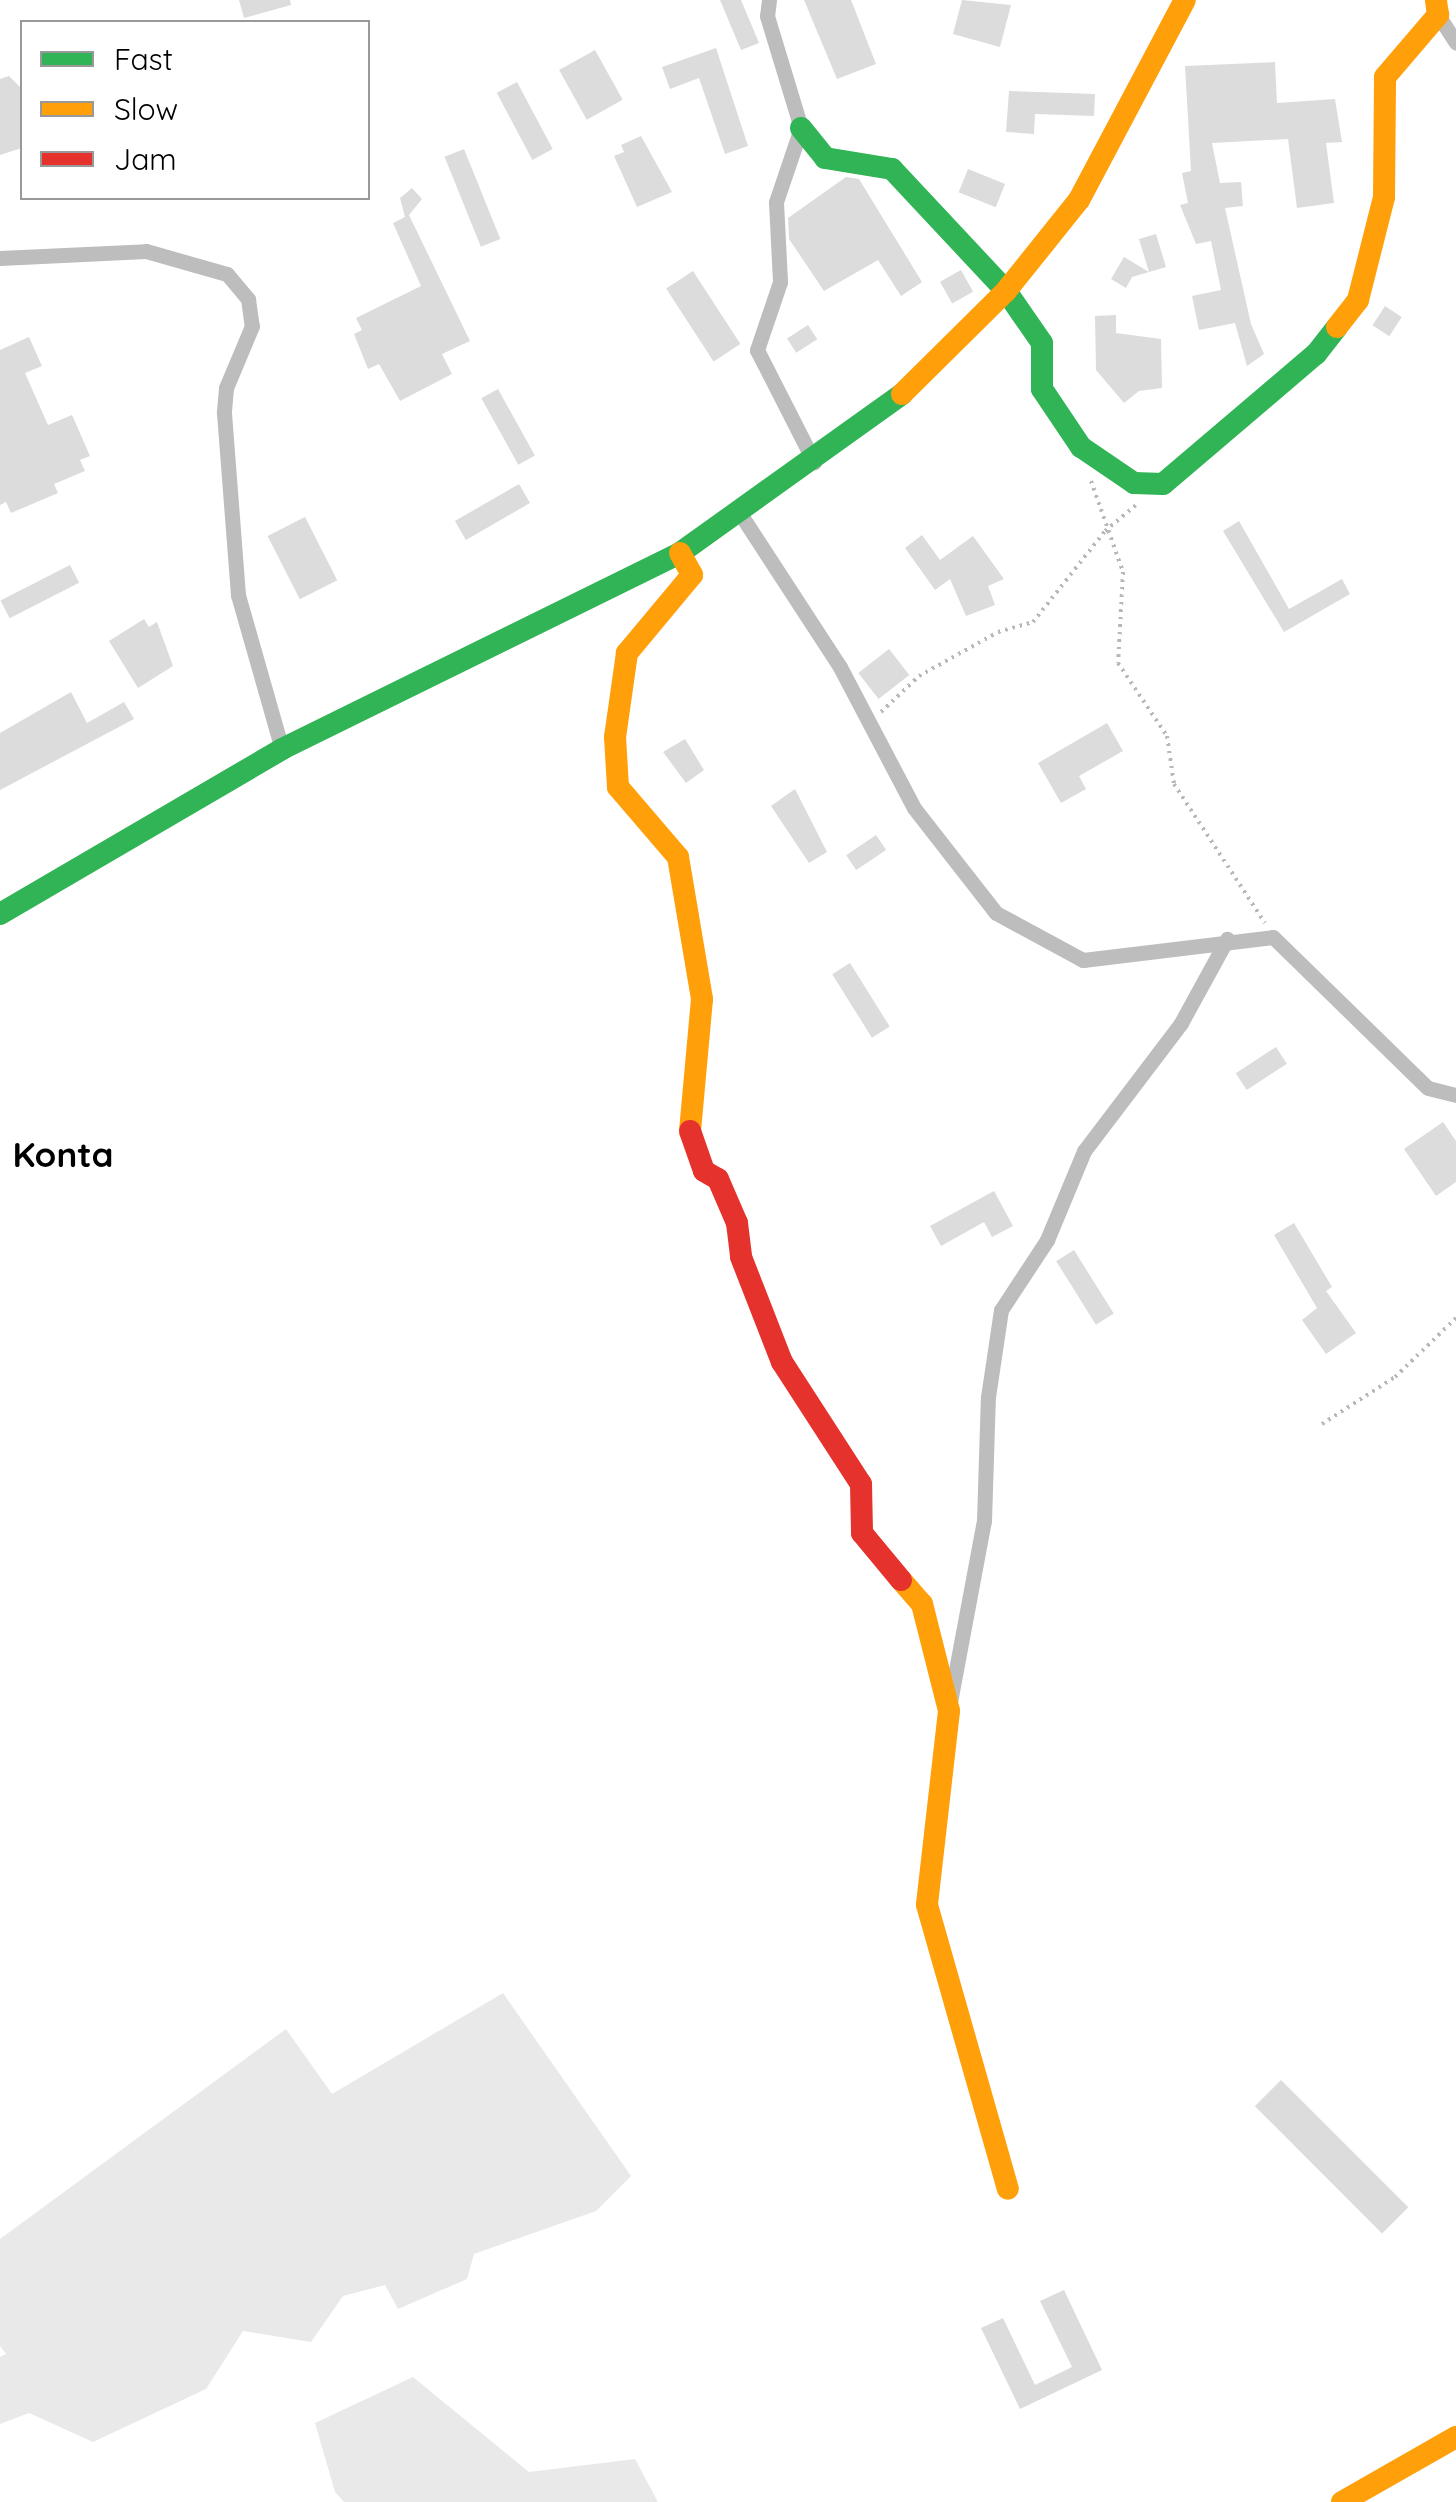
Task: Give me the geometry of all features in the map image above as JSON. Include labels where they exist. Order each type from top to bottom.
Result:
[{"type":"main road","points":[[0,914],[282,749],[585,605],[680,553],[880,416],[1006,291],[1079,200],[1184,0]]},
{"type":"main road","points":[[801,128],[825,158],[892,169],[1006,291],[1042,343],[1042,389],[1081,448],[1134,483],[1163,484],[1316,354],[1358,300],[1384,198],[1385,77],[1437,8]]},
{"type":"main road","points":[[680,553],[692,575],[627,654],[615,737],[618,787],[678,856],[702,999],[689,1128],[704,1171],[718,1180],[737,1223],[741,1258],[782,1362],[861,1484],[862,1533],[922,1604],[949,1711],[927,1905],[1008,2189]]},
{"type":"main road","points":[[1342,2502],[1456,2437]]},
{"type":"street","points":[[769,0],[768,16],[801,128],[776,202],[780,282],[758,350],[814,462]]},
{"type":"street","points":[[1437,8],[1456,43]]},
{"type":"street","points":[[0,258],[146,252],[227,274],[248,300],[252,326],[226,388],[225,423],[238,594],[282,749]]},
{"type":"street","points":[[739,512],[869,722],[914,808],[996,914],[1083,960],[1273,936],[1428,1088],[1456,1095]]},
{"type":"street","points":[[949,1711],[984,1521],[988,1398],[1001,1310],[1048,1240],[1084,1151],[1181,1023],[1227,939]]},
{"type":"path","points":[[1081,448],[1105,531],[1123,572],[1118,663],[1167,736],[1174,784],[1273,936]]},
{"type":"path","points":[[869,722],[919,676],[998,632],[1033,622],[1105,531],[1163,484]]},
{"type":"path","points":[[1322,1424],[1395,1377],[1456,1318]]},
{"type":"shaded area","points":[[503,1993],[631,2176],[596,2211],[474,2254],[467,2279],[398,2309],[385,2285],[343,2296],[311,2342],[243,2331],[206,2389],[93,2442],[29,2413],[0,2424],[0,2357],[6,2354],[0,2346],[0,2239],[286,2029],[332,2094]]},
{"type":"shaded area","points":[[413,2377],[529,2472],[635,2459],[658,2502],[344,2502],[335,2492],[315,2423]]},
{"type":"building","points":[[239,0],[290,0],[291,5],[244,18]]},
{"type":"building","points":[[720,0],[741,0],[759,43],[741,50]]},
{"type":"building","points":[[804,0],[851,0],[876,64],[837,79]]},
{"type":"building","points":[[962,0],[1011,5],[1000,47],[953,34]]},
{"type":"building","points":[[716,48],[748,146],[725,154],[699,78],[670,89],[662,67]]},
{"type":"building","points":[[595,50],[623,100],[587,120],[559,70]]},
{"type":"building","points":[[1275,62],[1277,103],[1335,99],[1342,142],[1326,143],[1334,203],[1297,208],[1288,139],[1212,143],[1220,183],[1241,182],[1243,206],[1225,208],[1251,324],[1264,354],[1247,366],[1235,323],[1199,330],[1192,296],[1221,290],[1211,241],[1196,244],[1180,205],[1188,203],[1182,173],[1191,171],[1185,66]]},
{"type":"building","points":[[9,76],[20,87],[20,149],[0,155],[0,79]]},
{"type":"building","points":[[517,82],[553,149],[532,160],[497,93]]},
{"type":"building","points":[[1009,91],[1095,94],[1094,116],[1035,114],[1034,134],[1006,132]]},
{"type":"building","points":[[641,136],[672,192],[637,207],[614,156],[624,152],[621,145]]},
{"type":"building","points":[[464,149],[500,239],[481,247],[445,157]]},
{"type":"building","points":[[968,169],[1005,184],[996,207],[959,192]]},
{"type":"building","points":[[846,177],[859,179],[922,282],[901,296],[878,260],[824,291],[789,239],[788,218]]},
{"type":"building","points":[[412,188],[422,199],[409,215],[470,341],[442,354],[452,374],[400,401],[379,364],[368,369],[354,334],[362,330],[356,318],[421,286],[393,223],[405,217],[400,198]]},
{"type":"building","points":[[1156,234],[1166,267],[1149,272],[1139,239]]},
{"type":"building","points":[[1124,257],[1149,272],[1132,277],[1126,288],[1111,279]]},
{"type":"building","points":[[961,270],[973,292],[952,304],[940,282]]},
{"type":"building","points":[[693,271],[740,344],[714,361],[666,288]]},
{"type":"building","points":[[1385,306],[1402,317],[1389,336],[1372,325]]},
{"type":"building","points":[[1116,315],[1116,333],[1161,339],[1162,388],[1139,391],[1124,403],[1096,370],[1095,316]]},
{"type":"building","points":[[808,325],[817,339],[796,353],[787,339]]},
{"type":"building","points":[[29,337],[42,366],[25,373],[48,425],[72,415],[90,456],[80,460],[85,471],[54,484],[58,493],[11,513],[6,502],[0,505],[0,350]]},
{"type":"building","points":[[498,389],[535,455],[518,465],[481,398]]},
{"type":"building","points":[[519,484],[530,503],[466,540],[455,521]]},
{"type":"building","points":[[305,517],[337,580],[300,599],[268,536]]},
{"type":"building","points":[[1239,521],[1289,609],[1342,579],[1350,594],[1284,632],[1223,531]]},
{"type":"building","points":[[922,535],[940,560],[973,536],[1004,579],[988,586],[995,605],[966,616],[950,579],[935,590],[905,548]]},
{"type":"building","points":[[70,565],[79,583],[10,618],[1,600]]},
{"type":"building","points":[[144,619],[149,627],[157,622],[173,666],[138,688],[109,641]]},
{"type":"building","points":[[889,649],[909,675],[879,699],[858,673]]},
{"type":"building","points":[[71,692],[87,723],[124,702],[134,719],[0,790],[0,733]]},
{"type":"building","points":[[1107,723],[1123,751],[1079,776],[1086,789],[1061,803],[1038,763]]},
{"type":"building","points":[[685,739],[704,770],[686,783],[663,752]]},
{"type":"building","points":[[795,789],[827,852],[809,863],[771,806]]},
{"type":"building","points":[[876,835],[886,850],[856,870],[846,855]]},
{"type":"building","points":[[850,963],[890,1027],[872,1038],[832,974]]},
{"type":"building","points":[[1276,1047],[1287,1064],[1247,1090],[1236,1073]]},
{"type":"building","points":[[1443,1122],[1456,1141],[1456,1182],[1436,1196],[1404,1149]]},
{"type":"building","points":[[994,1191],[1013,1226],[992,1237],[984,1222],[941,1246],[930,1226]]},
{"type":"building","points":[[1294,1223],[1332,1287],[1326,1291],[1356,1333],[1326,1354],[1302,1320],[1317,1308],[1274,1235]]},
{"type":"building","points":[[1074,1250],[1114,1314],[1096,1325],[1056,1261]]},
{"type":"building","points":[[1281,2080],[1408,2207],[1382,2233],[1255,2106]]},
{"type":"building","points":[[1064,2290],[1102,2370],[1020,2409],[981,2328],[1003,2318],[1035,2385],[1072,2367],[1040,2301]]},
{"type":"traffic: fast","points":[[801,128],[825,158],[892,169],[1006,291],[1042,343],[1042,389],[1081,447],[1134,483],[1163,484],[1316,354],[1337,327]]},
{"type":"traffic: fast","points":[[0,914],[282,749],[680,553],[902,394]]},
{"type":"traffic: slow","points":[[902,394],[1006,291],[1079,200],[1185,0]]},
{"type":"traffic: slow","points":[[1337,327],[1358,300],[1384,197],[1385,77],[1438,15],[1436,0]]},
{"type":"traffic: slow","points":[[680,553],[692,575],[627,653],[615,737],[618,787],[678,857],[702,999],[690,1131]]},
{"type":"traffic: slow","points":[[901,1580],[922,1604],[949,1711],[927,1905],[1008,2189]]},
{"type":"traffic: slow","points":[[1342,2502],[1456,2437]]},
{"type":"traffic: jam","points":[[690,1131],[704,1171],[718,1179],[737,1223],[741,1257],[782,1362],[861,1484],[862,1533],[901,1580]]},
{"type":"district","name":"Konta","points":[[63,1154]]}]
